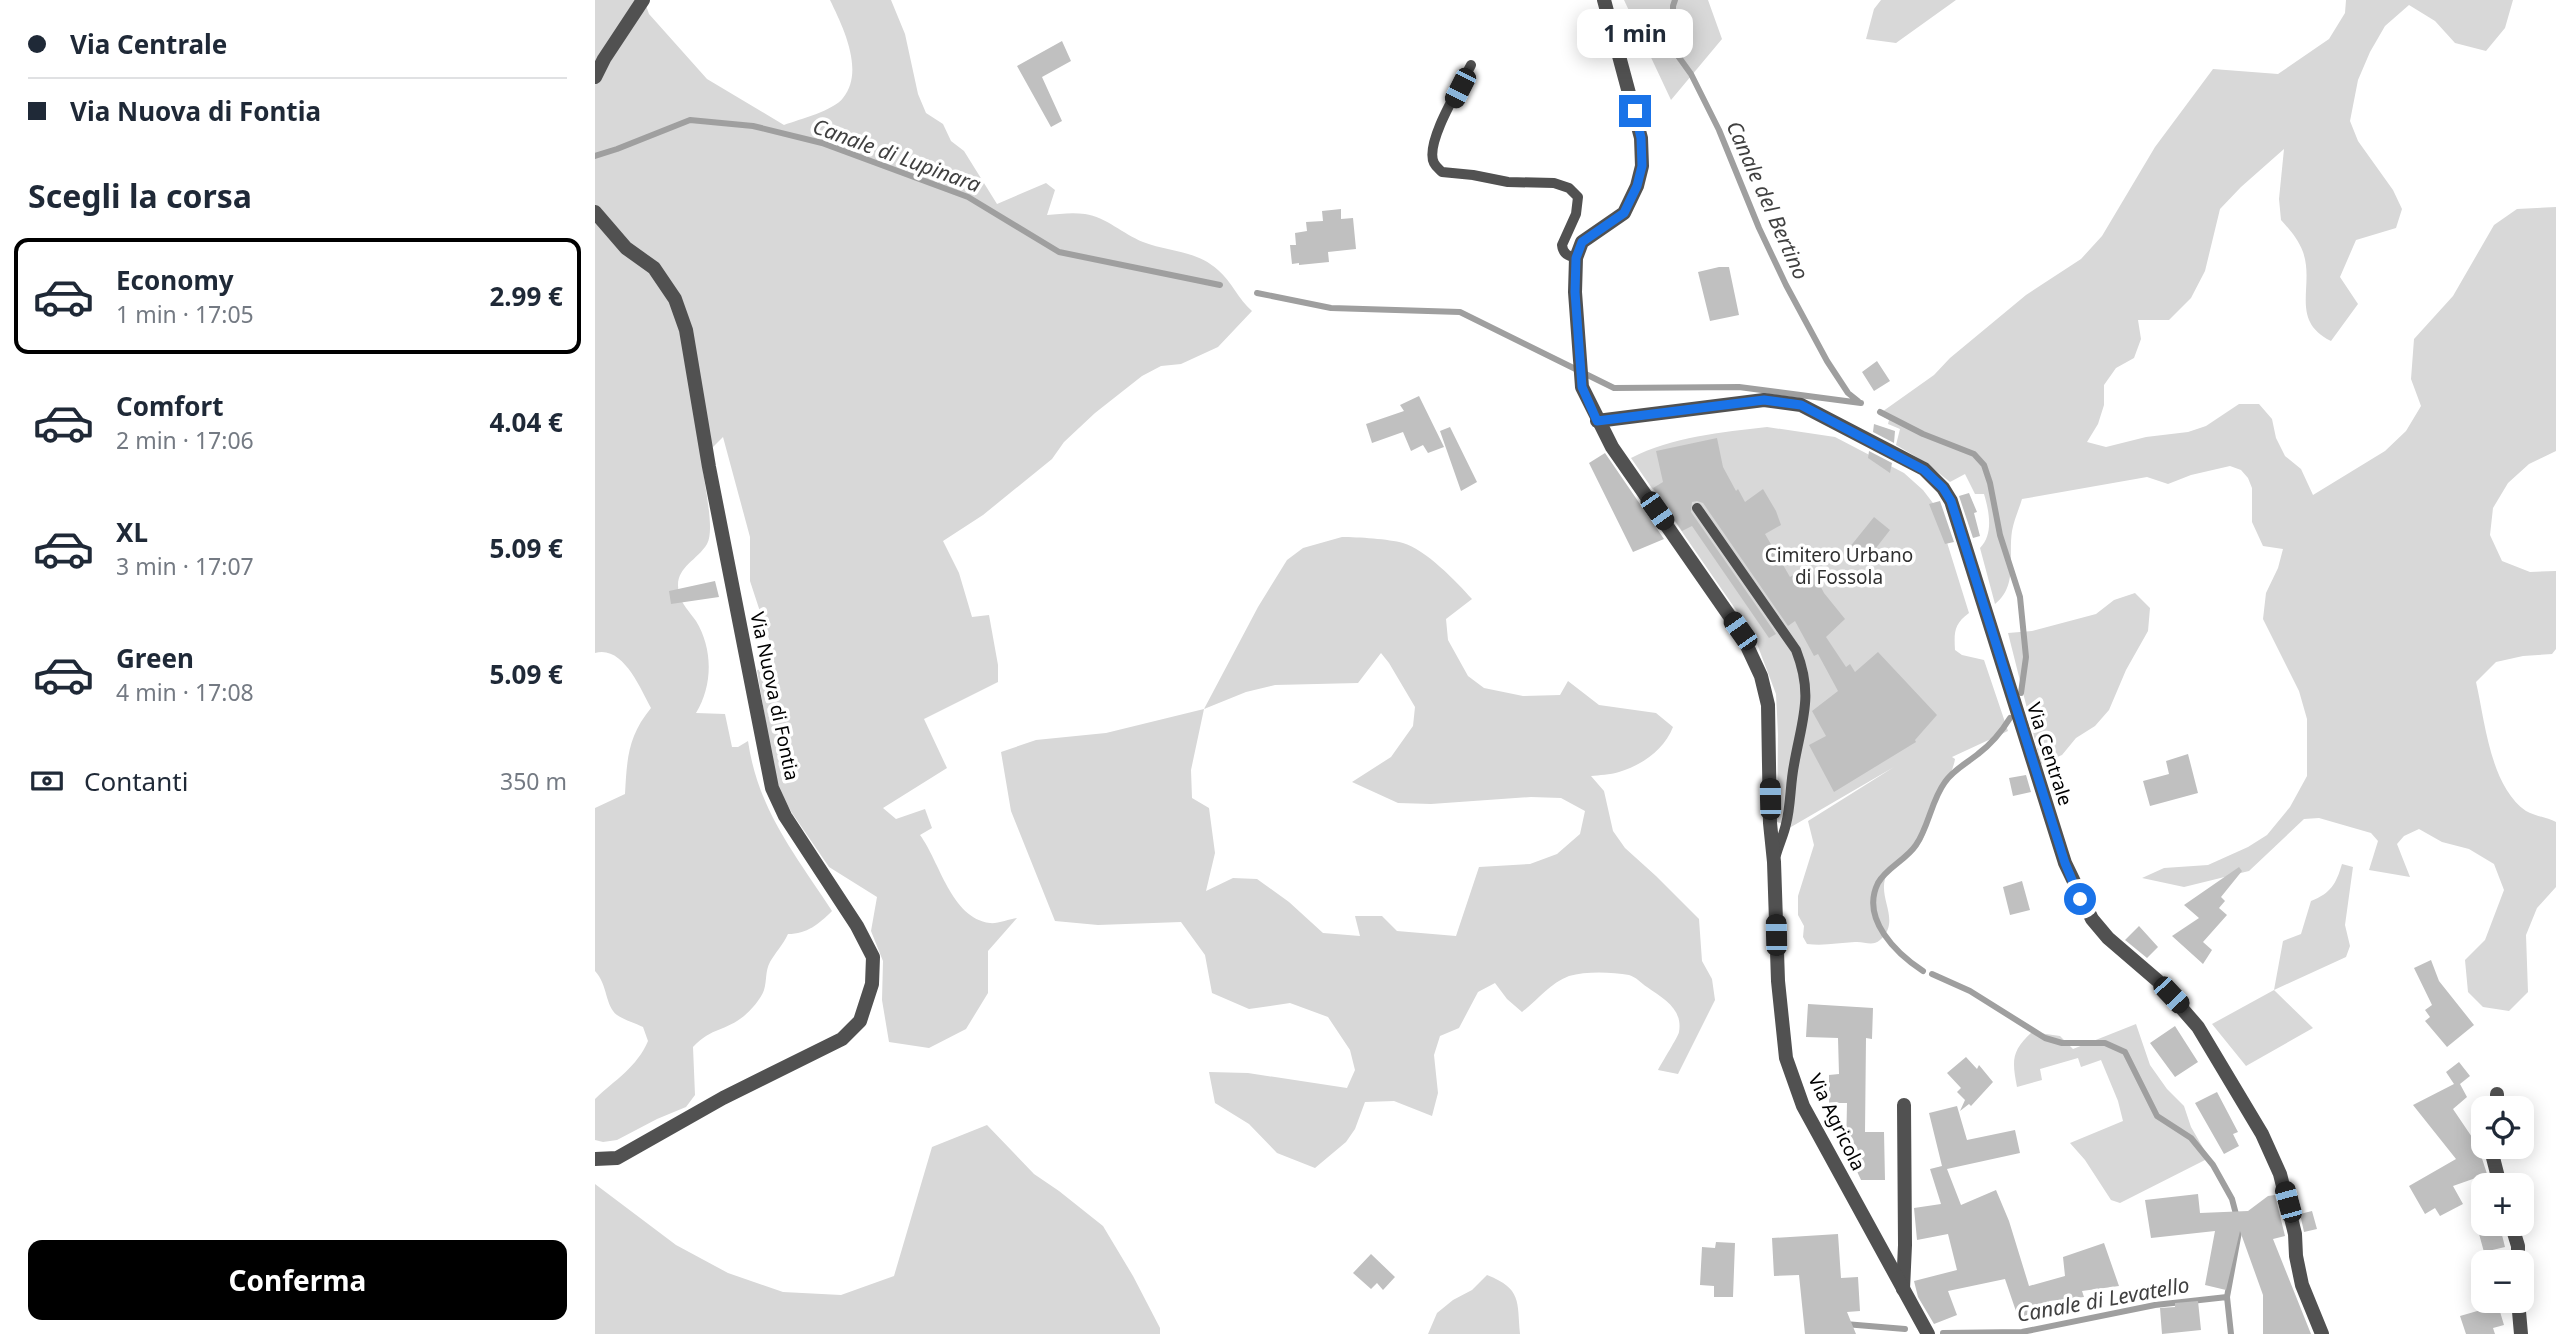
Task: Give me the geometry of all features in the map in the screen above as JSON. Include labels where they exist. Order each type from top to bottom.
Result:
[{"type":"street","points":[[595,77],[643,0]]},
{"type":"street","points":[[1597,421],[1582,387],[1575,292],[1576,258],[1582,242],[1624,213],[1637,186],[1642,166],[1641,138],[1604,0]]},
{"type":"street","name":"Via Nuova di Fontia","points":[[595,212],[626,248],[654,268],[675,299],[686,330],[709,467],[772,788],[785,816],[857,926],[873,957],[872,984],[867,1004],[860,1020],[842,1039],[723,1098],[617,1158],[595,1159]]},
{"type":"street","name":"Via Centrale","points":[[1597,421],[1764,400],[1801,405],[1924,470],[1943,488],[1951,501],[2065,863],[2092,919],[2108,938],[2158,981],[2184,1008],[2214,1051],[2262,1134],[2280,1174],[2295,1234],[2302,1285],[2322,1334]]},
{"type":"street","name":"Via Agricola","points":[[1597,421],[1612,447],[1740,631],[1761,676],[1768,705],[1770,823],[1778,981],[1786,1058],[1803,1106],[1928,1334]]},
{"type":"street","points":[[1903,1289],[1904,1105]]},
{"type":"street","points":[[2519,1313],[2521,1334]]},
{"type":"lane","points":[[1471,65],[1437,131],[1433,163],[1442,172],[1508,182],[1554,183],[1570,188],[1578,197],[1576,214],[1562,245],[1562,251],[1567,256],[1576,258]]},
{"type":"lane","points":[[1697,508],[1795,650],[1804,672],[1807,689],[1805,713],[1786,825],[1774,862]]},
{"type":"green space","points":[[595,0],[644,0],[649,14],[707,79],[784,125],[832,107],[843,98],[849,87],[852,75],[850,49],[830,0],[891,0],[905,34],[918,94],[926,113],[943,124],[951,141],[964,151],[997,204],[1046,183],[1055,190],[1047,215],[1075,213],[1093,216],[1143,242],[1182,252],[1210,263],[1252,311],[1218,347],[1181,364],[1161,366],[1142,376],[1095,413],[1064,442],[1052,459],[983,515],[943,541],[959,573],[972,617],[989,615],[998,665],[998,682],[924,719],[947,768],[883,808],[896,819],[925,809],[932,828],[920,835],[948,887],[965,911],[990,923],[1017,918],[988,951],[988,993],[966,1029],[929,1048],[889,1042],[882,1000],[883,961],[871,931],[877,897],[829,867],[792,813],[776,784],[757,670],[774,666],[770,642],[750,581],[750,537],[723,437],[702,458],[709,537],[707,544],[682,571],[678,584],[682,601],[702,632],[708,655],[706,691],[696,713],[725,714],[732,747],[738,747],[748,741],[760,789],[769,810],[832,911],[812,927],[788,934],[767,969],[761,997],[747,1014],[706,1036],[693,1047],[695,1095],[686,1107],[617,1140],[603,1142],[595,1140],[595,1099],[632,1066],[648,1041],[643,1027],[613,1011],[595,971],[595,808],[625,794],[633,738],[651,708],[636,680],[622,662],[605,652],[595,653]]},
{"type":"green space","points":[[1624,0],[1708,0],[1722,39],[1671,100]]},
{"type":"green space","points":[[1881,0],[1956,0],[1896,43],[1866,39],[1874,9]]},
{"type":"green space","points":[[2346,0],[2513,0],[2505,28],[2486,51],[2455,43],[2435,21],[2409,5],[2385,26],[2370,52],[2358,80],[2350,121],[2358,141],[2393,190],[2402,209],[2396,228],[2356,240],[2340,277],[2358,304],[2331,341],[2318,333],[2311,323],[2307,313],[2307,277],[2303,252],[2281,220],[2279,199],[2284,149],[2220,209],[2205,271],[2191,298],[2169,320],[2138,320],[2141,339],[2134,358],[2116,368],[2104,385],[2104,405],[2098,424],[2087,442],[2106,447],[2146,437],[2188,432],[2206,426],[2239,404],[2259,404],[2272,419],[2276,438],[2285,456],[2301,469],[2313,495],[2385,451],[2406,431],[2421,406],[2411,379],[2414,339],[2453,296],[2494,225],[2517,209],[2556,207],[2556,451],[2529,464],[2508,483],[2493,508],[2490,535],[2502,561],[2530,572],[2556,571],[2556,649],[2552,654],[2523,656],[2496,662],[2476,682],[2491,752],[2504,786],[2526,811],[2556,822],[2556,887],[2537,908],[2526,935],[2528,992],[2509,1011],[2483,1007],[2468,992],[2465,960],[2485,940],[2504,890],[2494,864],[2469,849],[2442,842],[2419,829],[2404,836],[2397,844],[2410,877],[2369,870],[2378,841],[2371,833],[2319,818],[2304,819],[2249,871],[2184,887],[2142,878],[2164,868],[2208,865],[2248,847],[2267,835],[2290,807],[2307,776],[2307,719],[2299,691],[2263,619],[2266,593],[2278,568],[2283,549],[2263,546],[2252,522],[2252,488],[2241,470],[2230,466],[2191,475],[2168,484],[2147,477],[2022,499],[2012,531],[2011,570],[2007,589],[1995,604],[1980,548],[1989,529],[1984,494],[1975,494],[1965,474],[1950,482],[1925,462],[1896,445],[1900,429],[1888,424],[1889,420],[1879,414],[1934,375],[1950,358],[2026,295],[2081,259],[2102,236],[2155,147],[2213,69],[2278,74],[2329,39],[2345,13]]},
{"type":"green space","name":"Cimitero Urbano di Fossola","points":[[1767,427],[1835,437],[1904,473],[1923,490],[1936,507],[1969,613],[1956,629],[1955,650],[1962,655],[1984,660],[2008,731],[1952,757],[1955,759],[1953,766],[1930,806],[1921,842],[1887,873],[1884,887],[1889,926],[1880,940],[1874,943],[1807,944],[1803,937],[1804,926],[1798,915],[1798,896],[1814,845],[1808,821],[1894,767],[1791,827],[1777,822],[1776,694],[1754,636],[1631,458],[1680,440]]},
{"type":"green space","points":[[1342,537],[1390,540],[1412,546],[1440,567],[1472,599],[1446,619],[1448,640],[1468,676],[1484,688],[1523,696],[1560,695],[1568,681],[1599,705],[1656,713],[1673,727],[1664,743],[1644,761],[1619,772],[1591,776],[1604,791],[1613,831],[1625,848],[1699,919],[1702,961],[1712,979],[1715,1000],[1678,1074],[1658,1070],[1678,1035],[1678,1017],[1666,1000],[1632,976],[1599,972],[1569,976],[1550,987],[1522,1012],[1507,999],[1495,983],[1478,992],[1459,1028],[1440,1036],[1434,1055],[1438,1093],[1432,1116],[1394,1101],[1365,1102],[1355,1129],[1346,1142],[1315,1168],[1277,1153],[1249,1124],[1215,1103],[1209,1072],[1248,1073],[1347,1088],[1355,1070],[1350,1050],[1328,1017],[1290,1003],[1249,1009],[1212,993],[1205,955],[1181,922],[1098,925],[1055,921],[1011,811],[1001,752],[1036,740],[1106,733],[1204,709],[1258,607],[1287,560],[1303,548]],"holes":[[[1381,653],[1415,707],[1413,726],[1391,757],[1352,782],[1398,803],[1561,798],[1585,811],[1580,834],[1557,854],[1530,864],[1479,867],[1456,936],[1397,931],[1382,916],[1355,916],[1360,936],[1323,933],[1289,902],[1257,879],[1233,878],[1206,891],[1215,853],[1209,808],[1192,798],[1191,770],[1204,709],[1246,692],[1275,685],[1358,683]]]},
{"type":"green space","points":[[2135,593],[2150,608],[2148,631],[2126,670],[2109,710],[2095,726],[2076,738],[2062,755],[2041,764],[2008,633],[2032,631],[2096,614],[2114,600]]},
{"type":"green space","points":[[2342,864],[2353,867],[2345,925],[2350,946],[2346,957],[2274,990],[2283,941],[2301,934],[2311,901],[2332,887]]},
{"type":"green space","points":[[2274,990],[2313,1028],[2246,1066],[2212,1024]]},
{"type":"green space","points":[[2136,1024],[2150,1065],[2167,1089],[2184,1106],[2191,1127],[2209,1158],[2120,1203],[2111,1200],[2085,1160],[2070,1143],[2123,1121],[2101,1060],[2081,1067],[2078,1058],[2040,1069],[2042,1080],[2017,1087],[2014,1063],[2020,1045],[2032,1032],[2060,1036],[2073,1049]]},
{"type":"green space","points":[[987,1125],[1034,1174],[1103,1226],[1133,1276],[1160,1328],[1160,1334],[595,1334],[595,1184],[676,1245],[728,1273],[783,1292],[841,1295],[894,1276],[932,1147]]},
{"type":"green space","points":[[1487,1275],[1512,1291],[1517,1305],[1520,1334],[1428,1334],[1437,1313],[1472,1290]]},
{"type":"building","points":[[1062,41],[1071,61],[1042,77],[1062,121],[1051,127],[1017,66]]},
{"type":"building","points":[[1341,209],[1341,219],[1353,218],[1356,249],[1328,252],[1329,262],[1292,264],[1290,245],[1296,245],[1295,233],[1307,231],[1306,222],[1323,221],[1322,211]]},
{"type":"building","points":[[1729,267],[1739,315],[1710,321],[1698,272]]},
{"type":"building","points":[[1877,361],[1890,381],[1874,391],[1862,372]]},
{"type":"building","points":[[1419,396],[1444,447],[1428,453],[1423,445],[1411,451],[1403,432],[1372,443],[1366,424],[1404,411],[1400,405]]},
{"type":"building","points":[[1874,424],[1895,431],[1894,443],[1873,432]]},
{"type":"building","points":[[1450,427],[1477,482],[1461,491],[1440,431]]},
{"type":"building","points":[[1717,438],[1723,467],[1736,491],[1738,489],[1745,502],[1763,489],[1776,511],[1781,525],[1765,534],[1790,577],[1810,566],[1824,593],[1845,619],[1826,637],[1846,667],[1850,664],[1855,672],[1878,652],[1937,715],[1916,742],[1834,792],[1809,745],[1826,736],[1812,711],[1838,691],[1818,654],[1814,656],[1795,621],[1788,626],[1703,503],[1692,502],[1691,512],[1776,634],[1769,638],[1692,526],[1682,531],[1653,488],[1663,482],[1656,451]]},
{"type":"building","points":[[1869,451],[1892,463],[1890,473],[1868,458]]},
{"type":"building","points":[[1605,453],[1664,539],[1633,552],[1589,463]]},
{"type":"building","points":[[1969,493],[1977,512],[1974,513],[1980,536],[1973,538],[1959,496]]},
{"type":"building","points":[[1940,501],[1954,542],[1945,544],[1929,504]]},
{"type":"building","points":[[1874,517],[1890,530],[1862,566],[1845,553]]},
{"type":"building","points":[[715,581],[719,597],[671,604],[669,591]]},
{"type":"building","points":[[2188,754],[2198,793],[2150,806],[2143,781],[2169,774],[2166,761]]},
{"type":"building","points":[[2026,775],[2031,792],[2013,796],[2009,778]]},
{"type":"building","points":[[2239,867],[2242,871],[2221,897],[2225,901],[2219,908],[2227,915],[2203,942],[2212,950],[2203,964],[2172,936],[2199,918],[2184,905]]},
{"type":"building","points":[[2022,881],[2030,910],[2010,915],[2003,887]]},
{"type":"building","points":[[2139,926],[2158,947],[2147,958],[2125,940]]},
{"type":"building","points":[[2431,960],[2439,981],[2474,1025],[2447,1047],[2425,1021],[2430,1017],[2425,1010],[2432,1005],[2414,968]]},
{"type":"building","points":[[1808,1004],[1873,1008],[1872,1039],[1866,1038],[1865,1132],[1884,1132],[1885,1180],[1861,1180],[1854,1165],[1854,1153],[1846,1152],[1847,1103],[1829,1103],[1829,1075],[1839,1074],[1838,1038],[1806,1037]]},
{"type":"building","points":[[2175,1026],[2198,1062],[2175,1077],[2150,1043]]},
{"type":"building","points":[[1966,1057],[1977,1069],[1979,1065],[1993,1082],[1971,1106],[1969,1104],[1960,1111],[1965,1100],[1957,1092],[1961,1088],[1947,1073]]},
{"type":"building","points":[[2459,1062],[2470,1076],[2460,1084],[2467,1097],[2453,1109],[2471,1136],[2471,1159],[2482,1159],[2487,1173],[2471,1173],[2471,1180],[2453,1186],[2463,1204],[2440,1216],[2435,1208],[2425,1214],[2409,1186],[2456,1159],[2413,1105],[2454,1084],[2446,1072]]},
{"type":"building","points":[[2217,1092],[2238,1132],[2233,1134],[2239,1146],[2224,1154],[2195,1103]]},
{"type":"building","points":[[1957,1106],[1967,1140],[2015,1130],[2020,1153],[1947,1169],[1961,1205],[1996,1190],[2009,1221],[2029,1286],[2065,1276],[2063,1257],[2104,1243],[2119,1286],[2082,1291],[2084,1297],[2049,1301],[2053,1313],[2020,1323],[2005,1279],[1948,1291],[1957,1315],[1934,1324],[1918,1297],[1914,1281],[1957,1270],[1948,1234],[1917,1240],[1914,1208],[1941,1204],[1930,1169],[1942,1166],[1929,1113]]},
{"type":"building","points":[[2198,1194],[2200,1213],[2248,1211],[2268,1196],[2275,1195],[2285,1236],[2273,1239],[2311,1334],[2263,1334],[2263,1295],[2240,1231],[2226,1290],[2205,1285],[2215,1231],[2151,1238],[2145,1200]]},
{"type":"building","points":[[2312,1211],[2317,1229],[2304,1232],[2300,1214]]},
{"type":"building","points":[[1838,1234],[1841,1278],[1858,1277],[1860,1311],[1847,1312],[1856,1334],[1805,1334],[1799,1275],[1774,1276],[1772,1238]]},
{"type":"building","points":[[2480,1236],[2502,1236],[2505,1247],[2483,1250]]},
{"type":"building","points":[[1716,1242],[1735,1243],[1733,1297],[1714,1297],[1714,1286],[1700,1285],[1702,1247],[1715,1248]]},
{"type":"building","points":[[1371,1254],[1395,1277],[1383,1290],[1377,1283],[1371,1289],[1353,1273]]},
{"type":"building","points":[[2198,1301],[2201,1330],[2162,1334],[2160,1308],[2175,1307],[2175,1303]]},
{"type":"building","points":[[2471,1313],[2500,1313],[2504,1325],[2493,1328],[2495,1334],[2466,1334],[2460,1316]]},
{"type":"waterway","name":"Canale del Bertino","points":[[1675,0],[1673,49],[1691,74],[1719,130],[1759,228],[1786,285],[1827,361],[1848,393],[1858,401]]},
{"type":"waterway","name":"Canale di Lupinara","points":[[595,156],[690,120],[753,126],[822,143],[968,197],[1059,252],[1220,285]]},
{"type":"waterway","name":"Canale di Lupinara","points":[[1257,293],[1331,308],[1460,312],[1614,388],[1739,387],[1861,403]]},
{"type":"waterway","points":[[1880,412],[1923,434],[1974,454],[1984,465],[2000,535],[2020,597],[2026,657],[2021,693]]},
{"type":"waterway","points":[[1923,971],[1902,955],[1877,922],[1874,896],[1878,883],[1916,845],[1936,797],[1948,778],[1987,746],[2010,718]]},
{"type":"waterway","points":[[1932,974],[1970,991],[2045,1038],[2062,1043],[2105,1043],[2125,1052],[2157,1116],[2191,1138],[2213,1165],[2232,1199],[2237,1218]]},
{"type":"waterway","points":[[2231,1334],[2227,1297],[2239,1232]]},
{"type":"waterway","name":"Canale di Levatello","points":[[1943,1333],[2022,1332],[2155,1305],[2227,1297]]},
{"type":"waterway","name":"Canale di Levatello","points":[[1845,1324],[1905,1329]]},
{"type":"route","points":[[1635,111],[1641,138],[1642,166],[1637,186],[1624,213],[1582,242],[1576,258],[1575,292],[1582,387],[1597,421],[1764,400],[1801,405],[1924,470],[1943,488],[1951,501],[2065,863],[2080,899]]}]
